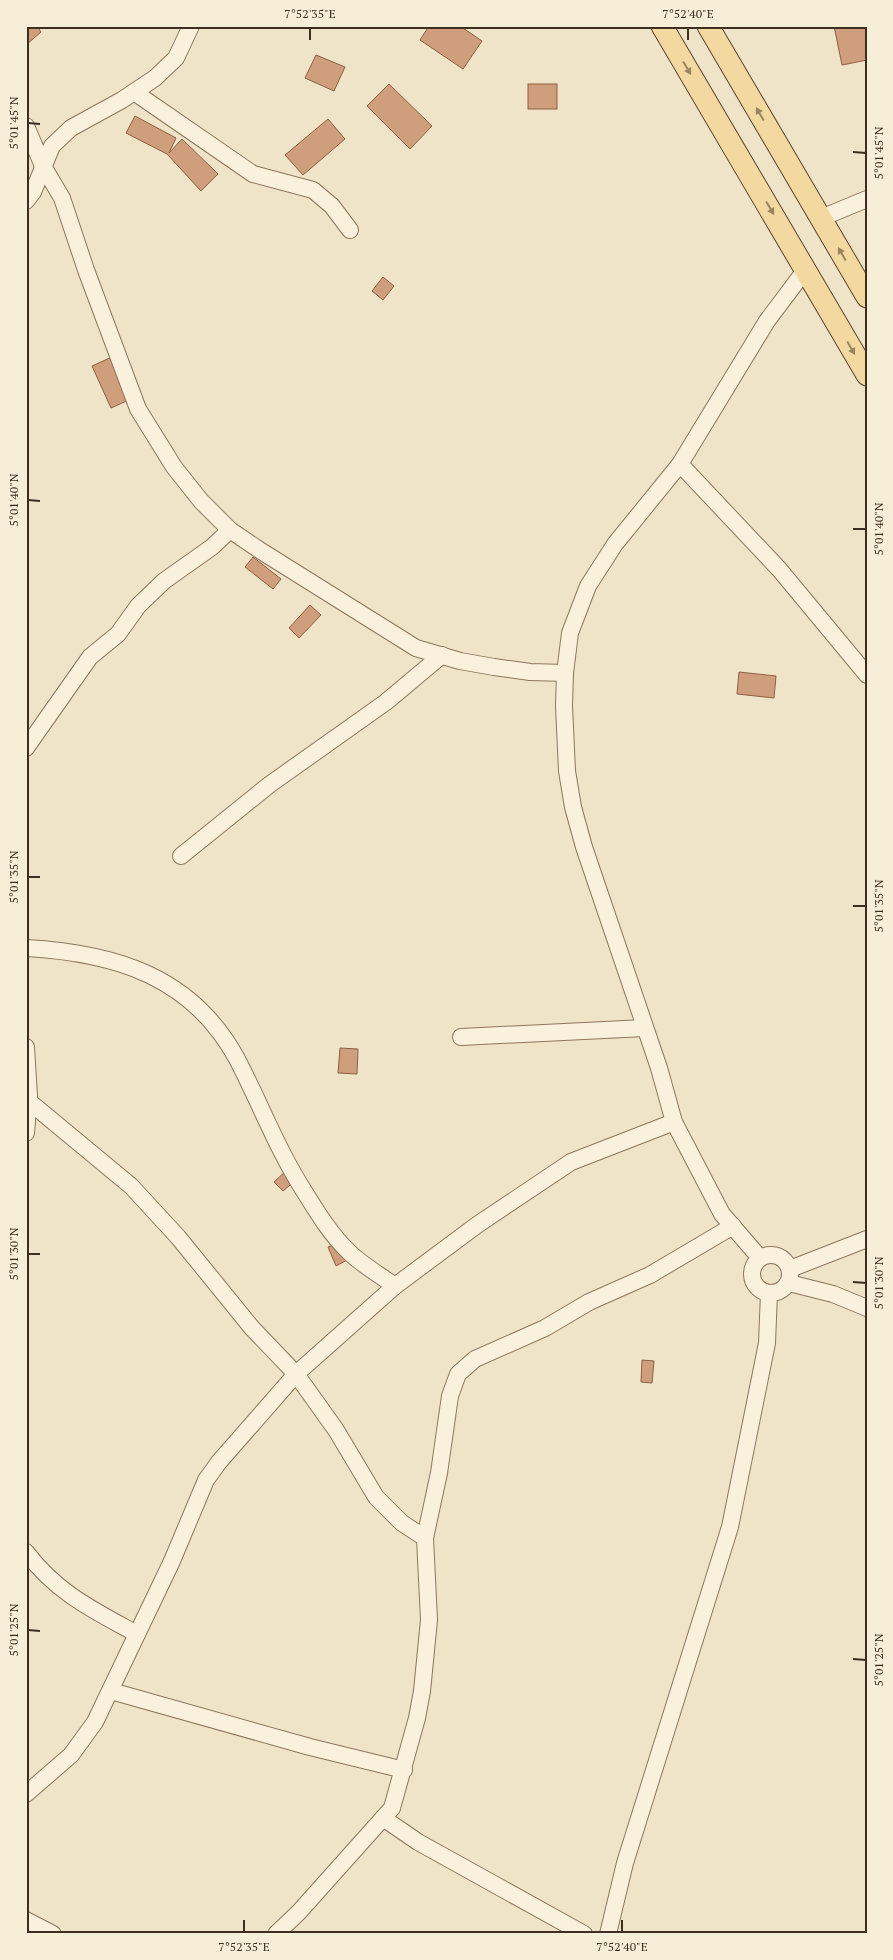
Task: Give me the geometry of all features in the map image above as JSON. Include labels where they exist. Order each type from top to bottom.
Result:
[{"type":"main road","points":[[662,26],[867,375]]},
{"type":"main road","points":[[708,26],[867,296]]},
{"type":"street","points":[[26,201],[33,192],[52,146],[72,128],[155,78],[176,58],[192,26]]},
{"type":"street","points":[[134,92],[253,174],[312,190],[332,206],[350,230]]},
{"type":"street","points":[[26,126],[43,166],[62,198],[86,270],[138,410],[180,474],[201,501],[230,530],[391,634],[416,648],[460,661],[494,667],[530,672],[565,673]]},
{"type":"street","points":[[820,218],[867,198]]},
{"type":"street","points":[[760,1258],[722,1214],[674,1122],[645,1028],[584,847],[573,807],[567,771],[564,706],[565,673],[570,633],[588,586],[616,544],[680,464],[768,321],[806,269]]},
{"type":"street","points":[[680,464],[779,569],[867,676]]},
{"type":"street","points":[[27,746],[90,657],[118,634],[138,606],[164,581],[212,547],[230,530]]},
{"type":"street","points":[[181,856],[269,785],[386,702],[442,655]]},
{"type":"street","points":[[26,948],[69,950],[108,958],[157,977],[202,1010],[236,1058],[284,1160],[323,1222],[349,1253],[395,1286]]},
{"type":"street","points":[[461,1037],[645,1028]]},
{"type":"street","points":[[26,1046],[28,1099],[26,1133]]},
{"type":"street","points":[[28,1099],[63,1132],[131,1186],[178,1237],[252,1328],[296,1374],[336,1430],[376,1497],[402,1523],[425,1538]]},
{"type":"street","points":[[26,1794],[71,1755],[95,1722],[111,1691],[206,1480],[219,1462],[296,1374],[395,1286],[477,1225],[571,1162],[674,1122]]},
{"type":"street","points":[[276,1934],[299,1912],[392,1808],[418,1718],[429,1620],[425,1538],[438,1473],[450,1396],[458,1374],[475,1359],[545,1328],[589,1302],[650,1275],[732,1226]]},
{"type":"street","points":[[790,1276],[786,1261],[778,1256],[769,1255],[760,1258],[754,1265],[752,1274],[754,1283],[760,1290],[777,1293],[790,1276],[867,1239]]},
{"type":"street","points":[[790,1276],[867,1308]]},
{"type":"street","points":[[608,1934],[625,1863],[730,1527],[766,1344],[769,1293]]},
{"type":"street","points":[[26,1552],[42,1574],[63,1592],[137,1634]]},
{"type":"street","points":[[111,1691],[310,1748],[404,1770]]},
{"type":"street","points":[[383,1818],[418,1842],[584,1934]]},
{"type":"street","points":[[26,1920],[53,1934]]},
{"type":"building","points":[[26,26],[37,26],[41,32],[26,45]]},
{"type":"building","points":[[429,26],[460,26],[482,41],[463,69],[420,40]]},
{"type":"building","points":[[834,26],[866,26],[867,60],[842,65]]},
{"type":"building","points":[[316,55],[345,67],[334,91],[305,78]]},
{"type":"building","points":[[389,84],[432,126],[410,149],[367,106]]},
{"type":"building","points":[[528,84],[557,84],[557,109],[528,109]]},
{"type":"building","points":[[135,116],[176,138],[169,153],[182,139],[218,174],[201,191],[167,154],[126,133]]},
{"type":"building","points":[[328,119],[345,139],[303,175],[285,155]]},
{"type":"building","points":[[383,277],[394,286],[383,300],[372,291]]},
{"type":"building","points":[[112,357],[131,399],[111,408],[92,366]]},
{"type":"building","points":[[253,557],[281,579],[273,589],[245,567]]},
{"type":"building","points":[[310,605],[321,615],[299,638],[289,628]]},
{"type":"building","points":[[739,672],[776,676],[774,698],[737,694]]},
{"type":"building","points":[[340,1048],[358,1049],[357,1074],[338,1073]]},
{"type":"building","points":[[287,1170],[296,1180],[283,1191],[274,1182]]},
{"type":"building","points":[[339,1242],[347,1260],[336,1266],[328,1247]]},
{"type":"building","points":[[642,1360],[654,1361],[652,1383],[641,1382]]}]
